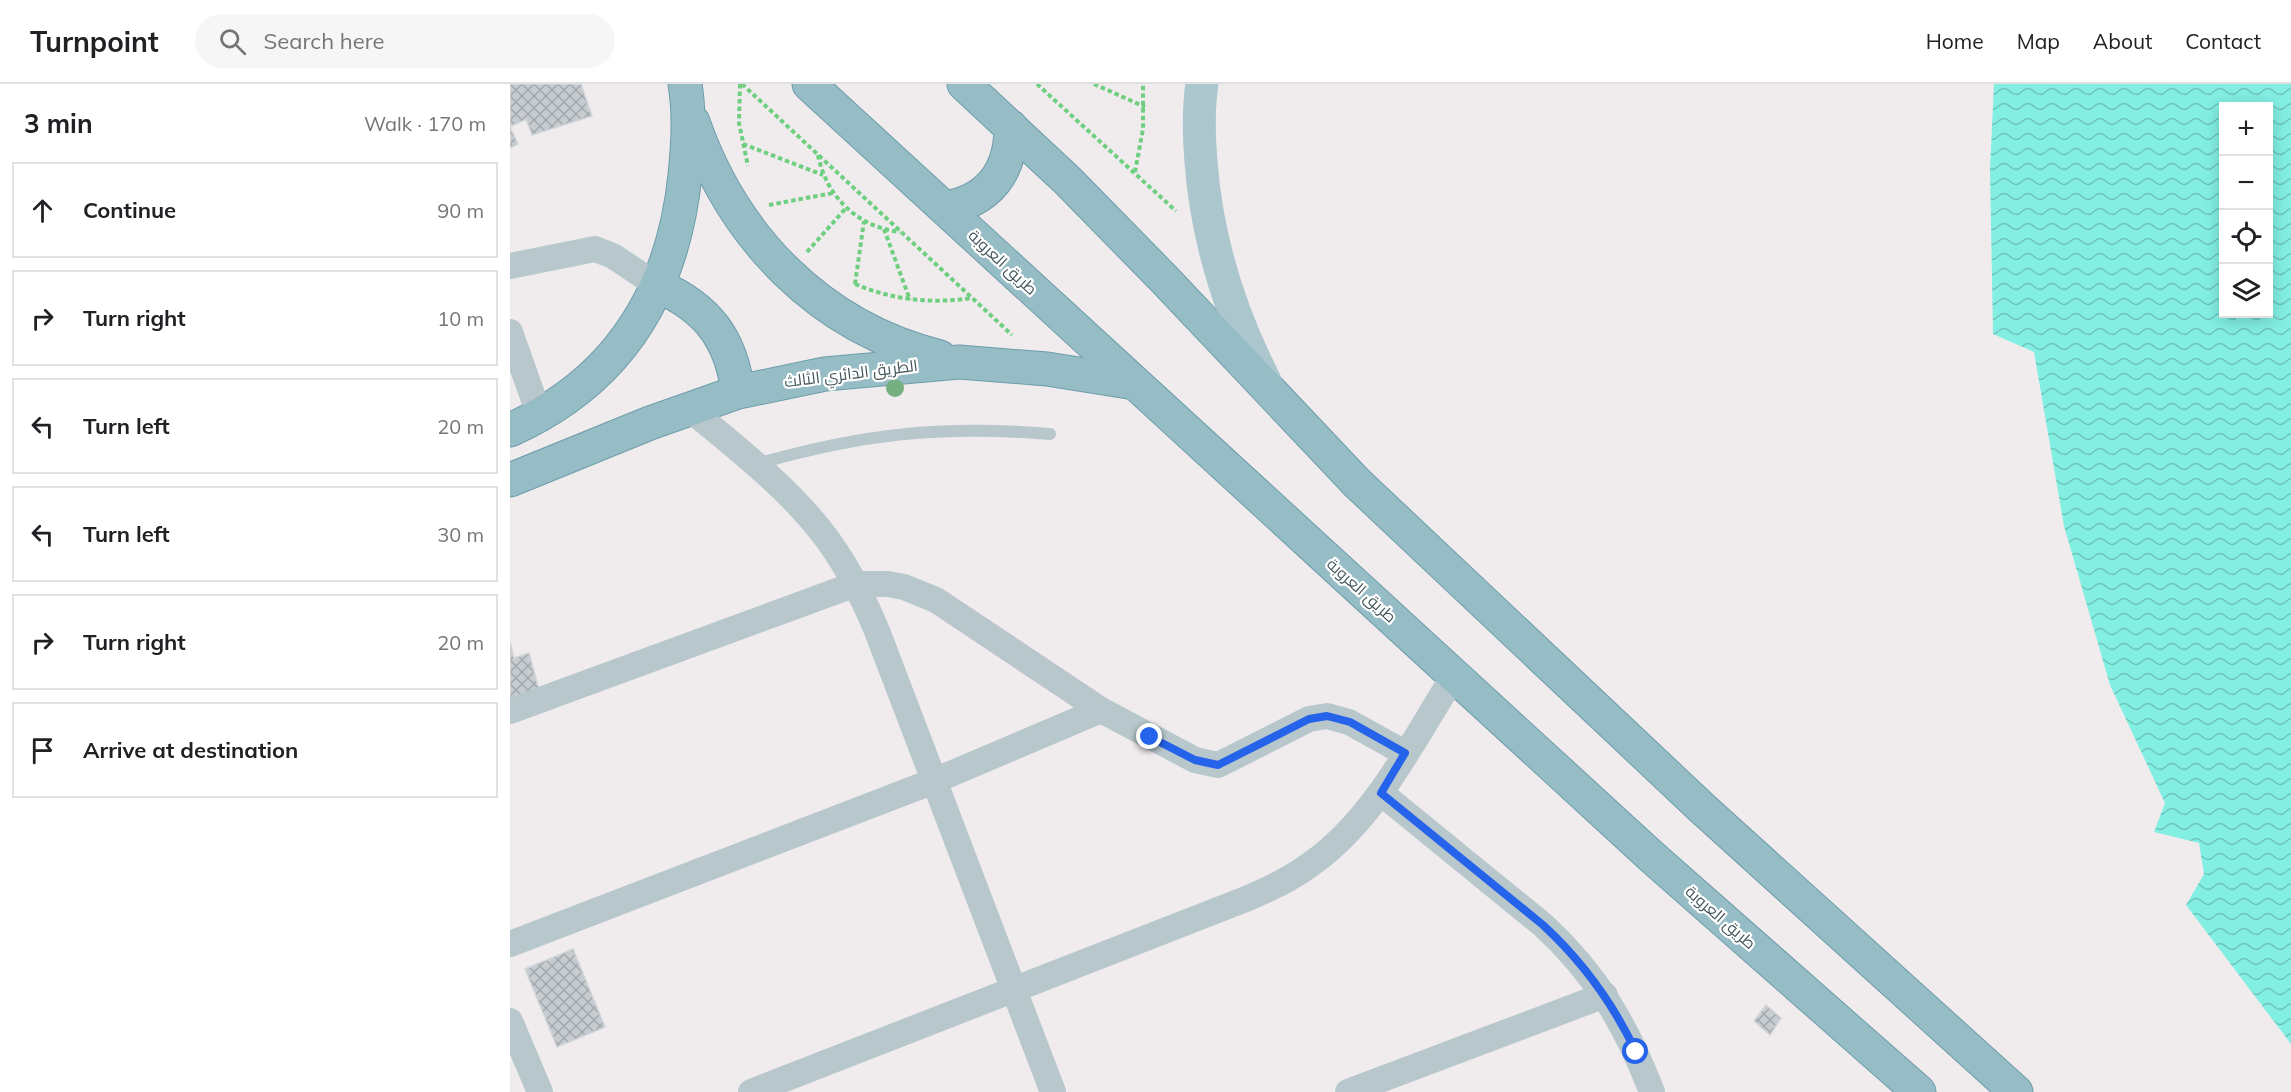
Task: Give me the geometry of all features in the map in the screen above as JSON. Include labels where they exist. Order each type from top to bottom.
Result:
[{"type":"highway","name":"طريق العروبة","points":[[809,84],[1652,857],[1919,1092]]},
{"type":"highway","points":[[964,84],[1092,206],[1357,483],[1712,817],[2016,1092]]},
{"type":"highway","points":[[510,430],[540,417],[588,382],[628,337],[658,286],[670,258],[678,229],[686,168],[687,98]]},
{"type":"highway","points":[[687,98],[701,145],[721,187],[753,236],[776,262],[830,308],[860,326],[924,353],[959,362]]},
{"type":"highway","points":[[945,208],[972,200],[984,193],[995,182],[1008,156],[1011,127]]},
{"type":"highway","points":[[658,286],[693,305],[720,335],[735,372],[738,393]]},
{"type":"highway","name":"الطريق الدائري الثالث","points":[[510,480],[690,409],[738,393],[825,374],[959,362],[1047,369],[1135,383]]},
{"type":"main road","points":[[1200,86],[1200,152],[1203,194],[1212,244],[1226,294],[1245,342],[1268,388]]},
{"type":"street","points":[[510,266],[595,249],[613,256],[658,286]]},
{"type":"street","points":[[510,332],[540,417]]},
{"type":"street","points":[[690,409],[801,507],[821,531],[856,584],[877,631],[1053,1092]]},
{"type":"street","points":[[510,711],[856,584],[888,584],[904,587],[936,600],[1101,710],[1195,760],[1218,765],[1309,719],[1327,716],[1350,722],[1405,753]]},
{"type":"street","points":[[751,1092],[1246,899],[1284,882],[1312,864],[1331,848],[1366,812],[1381,793],[1455,674]]},
{"type":"street","points":[[510,944],[934,781],[1101,710]]},
{"type":"street","points":[[1381,793],[1543,925],[1580,962],[1605,995],[1627,1032],[1652,1092]]},
{"type":"street","points":[[1348,1092],[1605,995]]},
{"type":"street","points":[[510,1021],[540,1092]]},
{"type":"lane","points":[[755,465],[836,443],[910,432],[964,429],[1050,434]]},
{"type":"path","points":[[741,84],[739,123],[742,143],[752,175]]},
{"type":"path","points":[[741,84],[1014,337]]},
{"type":"path","points":[[1094,84],[1145,107]]},
{"type":"path","points":[[1134,172],[1140,151],[1145,107],[1143,84]]},
{"type":"path","points":[[1038,85],[1178,213]]},
{"type":"path","points":[[742,143],[823,175]]},
{"type":"path","points":[[818,154],[823,175],[833,193],[846,208],[864,221],[884,229],[902,232]]},
{"type":"path","points":[[772,214],[766,205],[833,193]]},
{"type":"path","points":[[806,253],[846,208]]},
{"type":"path","points":[[855,284],[864,221]]},
{"type":"path","points":[[884,229],[910,300]]},
{"type":"path","points":[[798,246],[814,259]]},
{"type":"path","points":[[846,280],[872,291],[910,300],[952,301],[972,298]]},
{"type":"water","points":[[1994,84],[2291,84],[2291,1044],[2186,905],[2204,874],[2199,843],[2154,832],[2165,803],[2110,685],[2064,526],[2034,352],[1993,334],[1990,169]]},
{"type":"building","points":[[510,84],[581,84],[592,116],[532,135],[526,119],[510,127]]},
{"type":"building","points":[[510,127],[518,144],[510,148]]},
{"type":"building","points":[[510,642],[514,658],[529,653],[540,693],[510,701]]},
{"type":"building","points":[[573,949],[605,1027],[557,1047],[525,969]]},
{"type":"building","points":[[1766,1005],[1781,1018],[1770,1035],[1754,1021]]},
{"type":"route","points":[[1150,737],[1195,760],[1218,765],[1309,719],[1327,716],[1350,722],[1405,753],[1381,793],[1566,946],[1587,969],[1605,995],[1636,1052]]}]
